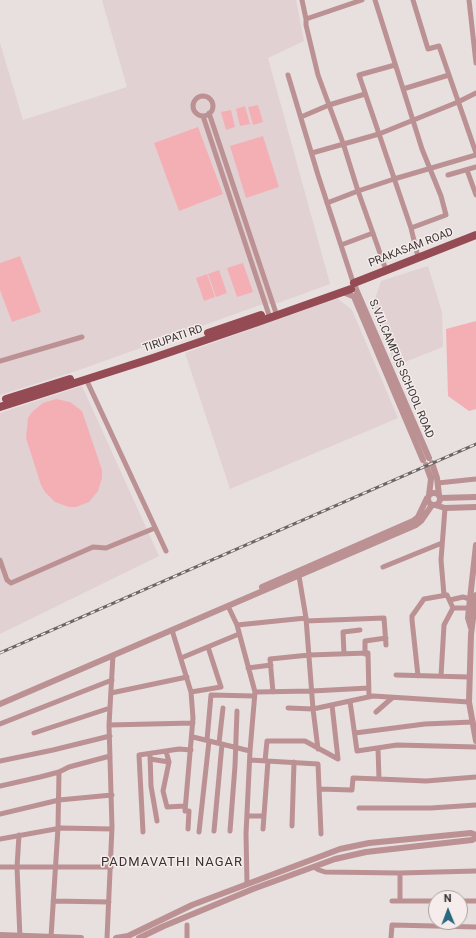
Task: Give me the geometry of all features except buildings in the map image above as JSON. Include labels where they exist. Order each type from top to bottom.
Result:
[{"type":"main road","name":"PRAKASAM ROAD","points":[[353,287],[386,270],[476,235]]},
{"type":"main road","name":"PRAKASAM ROAD","points":[[353,287],[476,240]]},
{"type":"main road","name":"TIRUPATI RD","points":[[272,314],[343,292],[353,287]]},
{"type":"main road","name":"TIRUPATI RD","points":[[0,407],[86,380],[138,360],[353,287]]},
{"type":"main road","name":"TIRUPATI RD","points":[[0,401],[138,360]]},
{"type":"street","points":[[302,0],[306,25],[318,75],[343,143],[386,270]]},
{"type":"street","points":[[306,19],[362,0]]},
{"type":"street","points":[[375,0],[395,65],[430,169],[441,196],[446,215],[411,228]]},
{"type":"street","points":[[327,203],[394,179],[476,154],[439,46],[428,49],[413,0]]},
{"type":"street","points":[[469,0],[474,31],[476,63]]},
{"type":"street","points":[[395,65],[359,75],[411,228],[418,257]]},
{"type":"street","points":[[288,75],[353,287]]},
{"type":"street","points":[[403,89],[449,75]]},
{"type":"street","points":[[312,153],[379,134],[458,102],[476,93]]},
{"type":"street","points":[[301,117],[365,94]]},
{"type":"street","points":[[203,116],[209,113],[212,107],[211,100],[205,96],[200,96],[194,101],[193,107],[196,113],[203,116],[272,314]]},
{"type":"street","points":[[209,113],[272,314]]},
{"type":"street","points":[[448,175],[476,167]]},
{"type":"street","points":[[467,170],[476,195]]},
{"type":"street","points":[[341,245],[373,233]]},
{"type":"street","name":"S.V.U.CAMPUS SCHOOL ROAD","points":[[353,287],[427,461],[437,478],[439,496]]},
{"type":"street","name":"S.V.U.CAMPUS SCHOOL ROAD","points":[[353,287],[427,461],[430,479],[428,496]]},
{"type":"street","points":[[0,361],[82,337]]},
{"type":"street","points":[[86,380],[166,551]]},
{"type":"street","points":[[438,483],[476,478]]},
{"type":"street","points":[[0,700],[413,521],[418,517],[428,496],[434,493],[439,496],[476,497]]},
{"type":"street","points":[[428,496],[428,502],[445,508],[476,507]]},
{"type":"street","points":[[0,704],[416,525],[434,505],[439,503],[439,496]]},
{"type":"street","points":[[444,595],[441,560],[445,508]]},
{"type":"street","points":[[0,560],[7,580],[11,583],[93,547],[106,548],[155,528]]},
{"type":"street","points":[[383,567],[442,543]]},
{"type":"street","points":[[473,632],[469,624],[469,608],[476,545]]},
{"type":"street","points":[[299,576],[306,620],[313,709],[318,749]]},
{"type":"street","points":[[418,676],[412,616],[424,599],[447,595],[453,608],[444,625],[440,676]]},
{"type":"street","points":[[476,595],[473,632],[472,679],[469,702],[474,714],[473,722],[476,741]]},
{"type":"street","points":[[450,600],[463,597],[470,599]]},
{"type":"street","points":[[228,606],[237,625],[254,694],[247,816],[247,884]]},
{"type":"street","points":[[453,608],[469,608]]},
{"type":"street","points":[[237,625],[306,620],[384,618],[386,645]]},
{"type":"street","points":[[172,630],[191,692],[193,723],[185,806],[185,811],[189,811],[188,829]]},
{"type":"street","points":[[344,654],[343,632],[360,630]]},
{"type":"street","points":[[181,658],[239,634]]},
{"type":"street","points":[[365,654],[365,641],[386,638]]},
{"type":"street","points":[[191,692],[221,687],[208,647]]},
{"type":"street","points":[[273,692],[270,659],[309,655],[368,654],[369,697]]},
{"type":"street","points":[[108,938],[112,829],[109,725],[114,655]]},
{"type":"street","points":[[248,668],[271,665]]},
{"type":"street","points":[[396,675],[440,676],[472,679]]},
{"type":"street","points":[[112,693],[186,677]]},
{"type":"street","points":[[0,724],[112,680]]},
{"type":"street","points":[[199,832],[211,695],[369,688]]},
{"type":"street","points":[[288,708],[313,709],[369,697],[469,702]]},
{"type":"street","points":[[376,712],[392,698]]},
{"type":"street","points":[[350,701],[357,751],[397,745],[476,747]]},
{"type":"street","points":[[264,829],[267,741],[305,741],[338,759],[332,705]]},
{"type":"street","points":[[34,733],[110,708]]},
{"type":"street","points":[[214,831],[223,708]]},
{"type":"street","points":[[230,831],[237,711]]},
{"type":"street","points":[[355,733],[425,724],[473,722]]},
{"type":"street","points":[[109,725],[193,723]]},
{"type":"street","points":[[0,761],[110,736]]},
{"type":"street","points":[[192,737],[250,751]]},
{"type":"street","points":[[378,748],[379,779]]},
{"type":"street","points":[[150,756],[179,749],[191,750]]},
{"type":"street","points":[[166,751],[169,762],[163,790],[167,807],[185,806]]},
{"type":"street","points":[[144,832],[139,755],[150,756],[169,762]]},
{"type":"street","points":[[0,786],[59,772],[69,767],[110,756]]},
{"type":"street","points":[[150,756],[151,786],[156,821]]},
{"type":"street","points":[[250,760],[318,764],[321,834]]},
{"type":"street","points":[[292,826],[294,762]]},
{"type":"street","points":[[51,937],[58,828],[59,772]]},
{"type":"street","points":[[319,789],[352,790],[353,778],[426,781],[476,777]]},
{"type":"street","points":[[0,814],[59,800],[112,795]]},
{"type":"street","points":[[359,808],[431,808],[476,805]]},
{"type":"street","points":[[247,816],[264,816]]},
{"type":"street","points":[[0,839],[58,828],[112,829]]},
{"type":"street","points":[[116,938],[128,936],[192,905],[340,849],[352,846],[471,833],[476,836],[472,840],[366,852],[335,860],[253,889],[139,938]]},
{"type":"street","points":[[19,835],[18,867],[20,937]]},
{"type":"street","points":[[0,867],[111,867]]},
{"type":"street","points":[[314,867],[326,872],[400,873],[476,871]]},
{"type":"street","points":[[400,873],[400,901]]},
{"type":"street","points":[[53,901],[109,902]]},
{"type":"street","points":[[392,901],[428,901]]},
{"type":"street","points":[[187,925],[187,938]]},
{"type":"street","points":[[391,938],[392,925],[476,927]]},
{"type":"street","points":[[0,935],[20,937],[81,938]]},
{"type":"shaded area","points":[[102,0],[296,0],[304,41],[268,58],[330,284],[278,303],[260,305],[79,370],[0,395],[0,43],[23,120],[127,87]]},
{"type":"shaded area","points":[[258,105],[263,122],[253,125],[248,107]]},
{"type":"shaded area","points":[[245,106],[250,124],[240,126],[236,109]]},
{"type":"shaded area","points":[[231,110],[235,127],[226,130],[221,112]]},
{"type":"shaded area","points":[[198,127],[223,194],[179,211],[154,143]]},
{"type":"shaded area","points":[[263,136],[279,187],[246,198],[230,146]]},
{"type":"shaded area","points":[[20,256],[41,312],[12,322],[0,290],[0,263]]},
{"type":"shaded area","points":[[243,263],[253,292],[237,297],[227,268]]},
{"type":"shaded area","points":[[428,266],[442,312],[443,347],[395,366],[373,305],[381,281]]},
{"type":"shaded area","points":[[219,270],[227,293],[216,297],[208,274]]},
{"type":"shaded area","points":[[207,274],[215,297],[204,301],[196,278]]},
{"type":"shaded area","points":[[337,298],[352,310],[398,418],[230,489],[185,353]]},
{"type":"shaded area","points":[[476,321],[476,409],[469,411],[448,396],[446,329]]},
{"type":"shaded area","points":[[82,386],[159,556],[0,634],[0,413]]},
{"type":"shaded area","points":[[56,399],[70,402],[82,411],[102,470],[102,478],[98,491],[89,502],[76,507],[69,507],[55,502],[45,492],[41,485],[26,438],[28,418],[32,412],[43,403]]},
{"type":"railway","points":[[0,653],[476,444]]},
{"type":"district","name":"PADMAVATHI NAGAR","points":[[172,863]]}]
